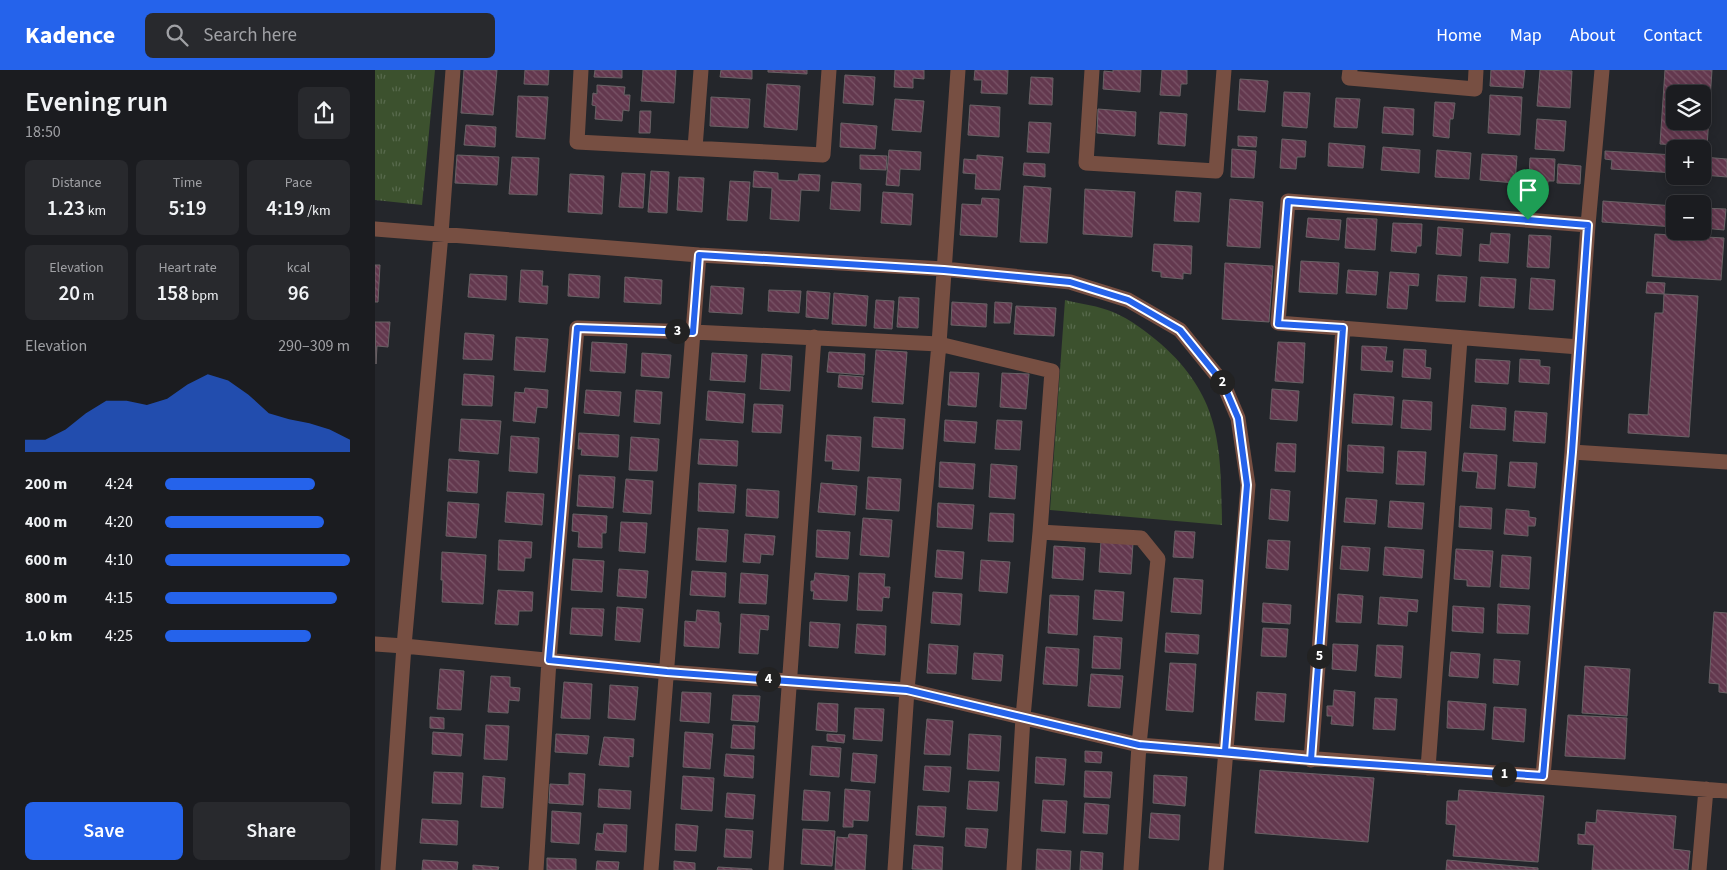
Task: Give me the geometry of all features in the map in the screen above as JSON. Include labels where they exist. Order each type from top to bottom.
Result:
[{"type":"street","points":[[388,870],[404,646],[441,234],[453,70]]},
{"type":"street","points":[[581,70],[577,142],[823,155],[829,70]]},
{"type":"street","points":[[695,148],[701,70]]},
{"type":"street","points":[[895,870],[907,690],[939,344],[958,70]]},
{"type":"street","points":[[1092,70],[1086,163],[1216,170],[1224,70]]},
{"type":"street","points":[[1350,70],[1349,78],[1475,89],[1476,70]]},
{"type":"street","points":[[1543,776],[1572,452],[1601,70]]},
{"type":"street","points":[[1579,347],[1278,324],[1288,201],[1588,225]]},
{"type":"street","points":[[375,229],[699,255],[944,270],[1070,282],[1128,300],[1180,330],[1223,383],[1238,418],[1247,485],[1216,870]]},
{"type":"street","points":[[651,870],[699,255]]},
{"type":"street","points":[[536,870],[549,660],[577,328],[939,344],[1052,371],[1023,717],[1014,870]]},
{"type":"street","points":[[1311,760],[1343,328]]},
{"type":"street","points":[[776,870],[814,337]]},
{"type":"street","points":[[1427,768],[1460,339]]},
{"type":"street","points":[[1572,452],[1727,462]]},
{"type":"street","points":[[1040,532],[1141,538],[1158,559],[1139,745],[1131,870]]},
{"type":"street","points":[[375,644],[667,672],[907,690],[1139,745],[1311,760],[1727,791]]},
{"type":"street","points":[[1699,870],[1707,789]]},
{"type":"green space","points":[[375,70],[435,70],[422,205],[375,200]]},
{"type":"green space","points":[[1065,300],[1108,310],[1132,322],[1161,344],[1181,364],[1196,384],[1207,405],[1214,426],[1221,472],[1222,525],[1050,510]]},
{"type":"building","points":[[464,70],[497,70],[493,115],[461,113]]},
{"type":"building","points":[[525,70],[549,70],[548,85],[524,84]]},
{"type":"building","points":[[595,70],[622,70],[622,78],[594,77]]},
{"type":"building","points":[[643,70],[676,70],[674,103],[641,101]]},
{"type":"building","points":[[721,70],[752,70],[752,79],[720,77]]},
{"type":"building","points":[[768,70],[807,70],[807,74],[768,72]]},
{"type":"building","points":[[895,70],[924,70],[924,79],[913,78],[913,88],[894,87]]},
{"type":"building","points":[[975,70],[1008,70],[1007,94],[981,93],[982,80],[974,80]]},
{"type":"building","points":[[1113,70],[1141,70],[1140,92],[1103,89],[1104,71],[1113,72]]},
{"type":"building","points":[[1162,70],[1187,70],[1187,84],[1181,84],[1180,96],[1160,95]]},
{"type":"building","points":[[1491,70],[1525,70],[1523,88],[1490,86]]},
{"type":"building","points":[[1540,70],[1572,71],[1570,108],[1537,106]]},
{"type":"building","points":[[1665,70],[1712,70],[1711,85],[1666,85],[1666,130],[1708,130],[1707,140],[1666,140],[1666,144],[1660,144]]},
{"type":"building","points":[[845,75],[875,77],[873,105],[843,103]]},
{"type":"building","points":[[1031,77],[1053,78],[1052,105],[1029,104]]},
{"type":"building","points":[[1240,79],[1268,81],[1265,112],[1238,110]]},
{"type":"building","points":[[767,84],[800,86],[797,130],[764,127]]},
{"type":"building","points":[[597,85],[625,87],[624,95],[630,95],[629,111],[623,110],[622,121],[595,119],[596,106],[592,105],[593,93],[597,94]]},
{"type":"building","points":[[1284,92],[1310,93],[1307,128],[1282,126]]},
{"type":"building","points":[[1490,95],[1522,97],[1520,135],[1488,133]]},
{"type":"building","points":[[518,96],[548,97],[545,139],[516,137]]},
{"type":"building","points":[[711,97],[750,99],[748,128],[710,126]]},
{"type":"building","points":[[1336,98],[1360,99],[1357,128],[1334,127]]},
{"type":"building","points":[[895,99],[924,101],[921,132],[892,130]]},
{"type":"building","points":[[1435,102],[1455,103],[1453,119],[1450,119],[1449,138],[1433,136]]},
{"type":"building","points":[[970,105],[1000,107],[999,137],[968,135]]},
{"type":"building","points":[[1384,107],[1414,109],[1413,135],[1382,133]]},
{"type":"building","points":[[1098,109],[1136,112],[1135,136],[1097,133]]},
{"type":"building","points":[[640,111],[651,111],[650,133],[639,133]]},
{"type":"building","points":[[1160,112],[1187,114],[1185,146],[1158,144]]},
{"type":"building","points":[[1537,119],[1566,121],[1564,151],[1535,149]]},
{"type":"building","points":[[1029,122],[1051,123],[1049,153],[1027,152]]},
{"type":"building","points":[[841,123],[877,126],[875,149],[840,147]]},
{"type":"building","points":[[466,125],[496,127],[495,147],[464,145]]},
{"type":"building","points":[[1238,136],[1257,137],[1256,147],[1238,146]]},
{"type":"building","points":[[1282,139],[1306,141],[1305,157],[1297,157],[1296,169],[1280,168]]},
{"type":"building","points":[[1329,143],[1365,146],[1363,168],[1328,166]]},
{"type":"building","points":[[1383,147],[1420,150],[1419,173],[1381,170]]},
{"type":"building","points":[[1232,149],[1256,151],[1254,178],[1231,177]]},
{"type":"building","points":[[889,150],[921,152],[920,170],[900,169],[899,186],[886,185]]},
{"type":"building","points":[[1437,150],[1471,153],[1469,179],[1435,177]]},
{"type":"building","points":[[1605,151],[1666,154],[1666,172],[1611,169],[1612,160],[1605,159]]},
{"type":"building","points":[[1482,154],[1517,156],[1515,183],[1480,180]]},
{"type":"building","points":[[457,155],[499,157],[497,185],[455,183]]},
{"type":"building","points":[[860,155],[887,156],[886,170],[860,169]]},
{"type":"building","points":[[977,155],[1003,157],[1000,190],[975,189],[976,174],[963,173],[964,159],[977,160]]},
{"type":"building","points":[[512,157],[539,158],[537,195],[509,194]]},
{"type":"building","points":[[1530,158],[1555,159],[1554,181],[1548,181],[1547,197],[1528,196]]},
{"type":"building","points":[[1711,158],[1727,159],[1727,177],[1711,176]]},
{"type":"building","points":[[1024,163],[1045,164],[1045,177],[1023,175]]},
{"type":"building","points":[[1558,164],[1581,166],[1580,184],[1557,183]]},
{"type":"building","points":[[651,171],[669,172],[667,213],[648,212]]},
{"type":"building","points":[[754,171],[778,173],[778,180],[798,181],[799,174],[820,175],[819,191],[801,190],[799,221],[770,219],[772,188],[753,187]]},
{"type":"building","points":[[622,173],[645,174],[643,208],[619,207]]},
{"type":"building","points":[[570,174],[604,176],[602,214],[568,212]]},
{"type":"building","points":[[679,177],[704,178],[702,212],[677,210]]},
{"type":"building","points":[[730,181],[750,182],[747,221],[727,220]]},
{"type":"building","points":[[832,182],[861,184],[860,211],[830,209]]},
{"type":"building","points":[[1024,186],[1051,188],[1047,243],[1020,242]]},
{"type":"building","points":[[1085,189],[1135,192],[1132,237],[1083,234]]},
{"type":"building","points":[[1176,191],[1201,193],[1199,222],[1174,221]]},
{"type":"building","points":[[883,192],[913,194],[911,225],[881,223]]},
{"type":"building","points":[[982,198],[999,199],[997,237],[960,235],[962,204],[981,205]]},
{"type":"building","points":[[1230,199],[1263,202],[1260,248],[1227,246]]},
{"type":"building","points":[[1603,201],[1666,205],[1666,226],[1602,222]]},
{"type":"building","points":[[1711,208],[1726,209],[1724,230],[1711,229]]},
{"type":"building","points":[[1308,218],[1341,220],[1339,240],[1306,237]]},
{"type":"building","points":[[1347,218],[1377,219],[1375,250],[1345,248]]},
{"type":"building","points":[[1393,223],[1422,224],[1421,246],[1417,246],[1416,253],[1391,251]]},
{"type":"building","points":[[1438,227],[1463,229],[1461,256],[1436,254]]},
{"type":"building","points":[[1491,233],[1510,234],[1508,263],[1479,261],[1480,244],[1490,245]]},
{"type":"building","points":[[1655,234],[1666,235],[1666,240],[1711,240],[1711,237],[1724,238],[1721,280],[1652,276]]},
{"type":"building","points":[[1529,235],[1551,236],[1549,268],[1527,267]]},
{"type":"building","points":[[1154,244],[1192,246],[1191,274],[1183,273],[1183,279],[1161,277],[1161,272],[1152,271]]},
{"type":"building","points":[[1301,261],[1339,263],[1337,294],[1299,292]]},
{"type":"building","points":[[1225,263],[1273,266],[1269,322],[1222,319]]},
{"type":"building","points":[[375,265],[380,265],[378,302],[375,302]]},
{"type":"building","points":[[521,270],[543,271],[542,286],[548,286],[547,304],[519,302]]},
{"type":"building","points":[[1348,270],[1378,272],[1376,295],[1346,293]]},
{"type":"building","points":[[1390,272],[1419,274],[1418,286],[1409,285],[1407,309],[1387,308]]},
{"type":"building","points":[[470,274],[507,276],[506,300],[468,297]]},
{"type":"building","points":[[569,274],[600,276],[599,298],[568,296]]},
{"type":"building","points":[[1438,275],[1467,277],[1465,302],[1436,301]]},
{"type":"building","points":[[625,277],[662,280],[661,304],[624,302]]},
{"type":"building","points":[[1481,277],[1516,279],[1514,308],[1479,306]]},
{"type":"building","points":[[1531,278],[1555,280],[1553,310],[1529,309]]},
{"type":"building","points":[[1647,282],[1665,283],[1664,294],[1646,293]]},
{"type":"building","points":[[711,286],[744,288],[742,314],[709,312]]},
{"type":"building","points":[[769,290],[801,291],[799,313],[768,311]]},
{"type":"building","points":[[807,291],[830,293],[828,319],[806,317]]},
{"type":"building","points":[[834,293],[868,296],[866,326],[832,324]]},
{"type":"building","points":[[1664,294],[1698,296],[1689,437],[1628,433],[1629,414],[1648,415],[1655,313],[1663,313]]},
{"type":"building","points":[[899,297],[919,298],[918,328],[897,327]]},
{"type":"building","points":[[876,300],[894,301],[892,329],[874,328]]},
{"type":"building","points":[[952,302],[987,304],[986,327],[951,325]]},
{"type":"building","points":[[995,302],[1012,303],[1010,323],[994,323]]},
{"type":"building","points":[[1016,306],[1056,308],[1054,336],[1014,334]]},
{"type":"building","points":[[375,322],[390,322],[388,347],[377,346],[376,364]]},
{"type":"building","points":[[465,333],[494,335],[492,360],[463,359]]},
{"type":"building","points":[[516,337],[548,339],[545,372],[514,370]]},
{"type":"building","points":[[592,342],[627,344],[625,373],[590,371]]},
{"type":"building","points":[[1278,342],[1305,343],[1303,383],[1275,381]]},
{"type":"building","points":[[1362,346],[1387,347],[1385,361],[1393,361],[1392,372],[1361,370]]},
{"type":"building","points":[[1404,349],[1426,350],[1425,367],[1431,368],[1430,379],[1402,377]]},
{"type":"building","points":[[876,350],[907,352],[903,404],[872,402]]},
{"type":"building","points":[[829,352],[865,354],[864,375],[827,372]]},
{"type":"building","points":[[642,353],[671,355],[669,378],[641,376]]},
{"type":"building","points":[[712,353],[747,355],[745,382],[710,380]]},
{"type":"building","points":[[762,354],[792,356],[790,391],[760,389]]},
{"type":"building","points":[[1476,359],[1510,361],[1508,384],[1475,382]]},
{"type":"building","points":[[1520,359],[1540,360],[1540,366],[1550,367],[1549,384],[1519,382]]},
{"type":"building","points":[[950,372],[979,373],[976,407],[948,405]]},
{"type":"building","points":[[1002,373],[1029,374],[1026,409],[1000,407]]},
{"type":"building","points":[[464,374],[494,376],[492,406],[462,405]]},
{"type":"building","points":[[839,375],[863,377],[862,389],[838,387]]},
{"type":"building","points":[[525,388],[548,390],[547,408],[537,407],[535,423],[513,421],[515,392],[524,393]]},
{"type":"building","points":[[1272,389],[1299,391],[1297,421],[1270,419]]},
{"type":"building","points":[[586,390],[621,392],[619,416],[584,413]]},
{"type":"building","points":[[636,390],[662,392],[660,424],[634,422]]},
{"type":"building","points":[[708,391],[745,394],[743,423],[706,420]]},
{"type":"building","points":[[1354,394],[1394,397],[1392,425],[1352,423]]},
{"type":"building","points":[[1403,400],[1432,402],[1431,430],[1401,428]]},
{"type":"building","points":[[754,404],[783,405],[781,433],[752,432]]},
{"type":"building","points":[[1472,405],[1506,408],[1505,430],[1470,428]]},
{"type":"building","points":[[1515,411],[1547,413],[1545,443],[1513,441]]},
{"type":"building","points":[[874,417],[905,419],[903,449],[872,447]]},
{"type":"building","points":[[461,419],[501,421],[498,454],[459,451]]},
{"type":"building","points":[[945,420],[977,422],[975,443],[944,441]]},
{"type":"building","points":[[997,420],[1022,421],[1020,450],[995,449]]},
{"type":"building","points":[[579,433],[619,435],[618,457],[581,455],[582,449],[578,449]]},
{"type":"building","points":[[827,435],[861,437],[859,471],[832,469],[833,461],[825,461]]},
{"type":"building","points":[[511,436],[539,438],[537,473],[509,471]]},
{"type":"building","points":[[631,437],[659,439],[657,471],[629,470]]},
{"type":"building","points":[[700,439],[738,441],[737,466],[698,464]]},
{"type":"building","points":[[1277,443],[1296,444],[1295,472],[1275,471]]},
{"type":"building","points":[[1348,445],[1384,447],[1383,473],[1347,471]]},
{"type":"building","points":[[1398,451],[1426,452],[1424,485],[1396,484]]},
{"type":"building","points":[[1464,453],[1497,455],[1495,489],[1476,488],[1478,472],[1462,471]]},
{"type":"building","points":[[449,459],[479,461],[477,493],[447,491]]},
{"type":"building","points":[[940,462],[975,464],[973,489],[939,487]]},
{"type":"building","points":[[1510,462],[1537,463],[1535,488],[1508,486]]},
{"type":"building","points":[[991,464],[1017,466],[1015,499],[989,497]]},
{"type":"building","points":[[579,475],[615,477],[613,508],[577,506]]},
{"type":"building","points":[[868,477],[901,479],[899,511],[866,509]]},
{"type":"building","points":[[626,479],[653,481],[651,514],[623,512]]},
{"type":"building","points":[[699,483],[736,485],[734,513],[698,511]]},
{"type":"building","points":[[821,483],[857,486],[855,515],[818,512]]},
{"type":"building","points":[[747,489],[779,491],[778,518],[746,516]]},
{"type":"building","points":[[1271,489],[1290,491],[1288,521],[1269,519]]},
{"type":"building","points":[[507,492],[544,494],[542,525],[505,522]]},
{"type":"building","points":[[1346,498],[1377,500],[1375,524],[1344,522]]},
{"type":"building","points":[[1390,501],[1424,503],[1422,529],[1388,527]]},
{"type":"building","points":[[448,502],[479,504],[476,538],[446,536]]},
{"type":"building","points":[[938,503],[974,505],[972,529],[937,527]]},
{"type":"building","points":[[1460,506],[1492,508],[1491,529],[1459,527]]},
{"type":"building","points":[[1506,509],[1529,511],[1529,517],[1536,518],[1535,526],[1528,526],[1528,536],[1504,534]]},
{"type":"building","points":[[990,513],[1014,514],[1013,542],[988,541]]},
{"type":"building","points":[[573,514],[607,516],[606,533],[602,533],[602,548],[578,547],[579,532],[572,531]]},
{"type":"building","points":[[863,518],[892,520],[889,557],[860,555]]},
{"type":"building","points":[[621,522],[647,523],[645,553],[619,551]]},
{"type":"building","points":[[698,528],[728,530],[726,562],[696,560]]},
{"type":"building","points":[[817,530],[850,532],[848,559],[816,557]]},
{"type":"building","points":[[1175,531],[1195,532],[1193,558],[1173,557]]},
{"type":"building","points":[[745,534],[775,536],[773,555],[761,554],[760,563],[743,562]]},
{"type":"building","points":[[499,540],[532,542],[531,558],[525,558],[524,571],[498,570]]},
{"type":"building","points":[[1268,540],[1290,541],[1288,570],[1266,568]]},
{"type":"building","points":[[1101,541],[1133,543],[1131,574],[1099,572]]},
{"type":"building","points":[[1054,546],[1085,548],[1083,580],[1052,578]]},
{"type":"building","points":[[1342,546],[1370,548],[1368,571],[1340,569]]},
{"type":"building","points":[[1385,547],[1424,550],[1422,578],[1383,575]]},
{"type":"building","points":[[1456,549],[1493,551],[1490,587],[1467,586],[1467,580],[1454,579]]},
{"type":"building","points":[[937,550],[964,552],[962,579],[935,577]]},
{"type":"building","points":[[442,552],[486,555],[483,604],[442,602]]},
{"type":"building","points":[[1502,555],[1531,557],[1529,589],[1500,587]]},
{"type":"building","points":[[573,559],[604,561],[602,592],[571,590]]},
{"type":"building","points":[[981,560],[1010,562],[1007,593],[979,591]]},
{"type":"building","points":[[619,569],[648,571],[646,598],[617,596]]},
{"type":"building","points":[[692,571],[726,573],[725,597],[690,595]]},
{"type":"building","points":[[741,573],[768,575],[766,604],[739,603]]},
{"type":"building","points":[[815,573],[849,576],[847,601],[813,599],[814,591],[811,591],[811,581],[814,581]]},
{"type":"building","points":[[859,573],[885,574],[884,587],[890,587],[889,598],[883,597],[882,611],[857,610]]},
{"type":"building","points":[[1174,578],[1203,580],[1201,614],[1171,612]]},
{"type":"building","points":[[498,590],[533,592],[532,611],[519,611],[518,625],[495,624]]},
{"type":"building","points":[[1095,590],[1124,592],[1122,621],[1093,619]]},
{"type":"building","points":[[933,592],[962,594],[960,625],[931,623]]},
{"type":"building","points":[[1338,594],[1363,596],[1361,623],[1336,622]]},
{"type":"building","points":[[1050,595],[1079,596],[1077,635],[1048,633]]},
{"type":"building","points":[[1380,597],[1418,600],[1417,612],[1408,611],[1407,626],[1378,624]]},
{"type":"building","points":[[1263,603],[1291,605],[1290,624],[1262,622]]},
{"type":"building","points":[[1498,604],[1530,606],[1528,634],[1497,633]]},
{"type":"building","points":[[1453,606],[1484,608],[1483,633],[1452,631]]},
{"type":"building","points":[[617,607],[643,609],[640,642],[615,640]]},
{"type":"building","points":[[572,608],[604,609],[602,636],[570,634]]},
{"type":"building","points":[[697,610],[719,612],[719,623],[721,623],[719,648],[684,646],[685,621],[696,622]]},
{"type":"building","points":[[1714,612],[1727,613],[1727,693],[1719,692],[1719,684],[1709,683]]},
{"type":"building","points":[[741,614],[769,616],[768,630],[760,629],[758,654],[739,653]]},
{"type":"building","points":[[810,622],[840,624],[838,648],[809,646]]},
{"type":"building","points":[[857,624],[886,626],[885,655],[855,653]]},
{"type":"building","points":[[1263,628],[1288,629],[1286,657],[1261,656]]},
{"type":"building","points":[[1166,633],[1199,635],[1198,654],[1165,652]]},
{"type":"building","points":[[1094,636],[1122,638],[1120,669],[1092,668]]},
{"type":"building","points":[[929,644],[958,646],[956,674],[927,673]]},
{"type":"building","points":[[1333,644],[1358,645],[1356,671],[1332,669]]},
{"type":"building","points":[[1377,645],[1403,646],[1401,678],[1375,676]]},
{"type":"building","points":[[1046,647],[1079,649],[1077,686],[1043,684]]},
{"type":"building","points":[[1451,652],[1480,654],[1478,678],[1449,676]]},
{"type":"building","points":[[974,653],[1003,655],[1001,681],[972,679]]},
{"type":"building","points":[[1494,659],[1520,661],[1518,685],[1493,683]]},
{"type":"building","points":[[1170,663],[1196,664],[1193,712],[1166,710]]},
{"type":"building","points":[[1585,666],[1630,669],[1627,716],[1582,713]]},
{"type":"building","points":[[440,669],[464,671],[461,710],[437,709]]},
{"type":"building","points":[[1091,674],[1123,676],[1120,708],[1088,706]]},
{"type":"building","points":[[491,676],[510,677],[510,687],[520,688],[519,701],[509,700],[508,713],[488,712]]},
{"type":"building","points":[[564,682],[592,684],[590,719],[561,718]]},
{"type":"building","points":[[610,685],[638,687],[635,720],[608,718]]},
{"type":"building","points":[[1334,690],[1355,692],[1353,726],[1331,724],[1332,716],[1327,716],[1327,706],[1333,706]]},
{"type":"building","points":[[682,692],[711,693],[709,723],[680,721]]},
{"type":"building","points":[[1257,692],[1286,694],[1284,722],[1255,720]]},
{"type":"building","points":[[733,695],[760,696],[758,722],[731,720]]},
{"type":"building","points":[[1375,698],[1397,699],[1395,730],[1373,729]]},
{"type":"building","points":[[1448,701],[1486,704],[1484,730],[1447,728]]},
{"type":"building","points":[[818,703],[838,704],[837,732],[816,730]]},
{"type":"building","points":[[1494,707],[1526,709],[1524,742],[1492,739]]},
{"type":"building","points":[[855,708],[884,709],[882,741],[853,739]]},
{"type":"building","points":[[1568,715],[1627,718],[1625,759],[1565,756]]},
{"type":"building","points":[[430,717],[444,718],[444,729],[430,728]]},
{"type":"building","points":[[927,719],[953,721],[950,755],[924,754]]},
{"type":"building","points":[[486,725],[509,726],[507,760],[484,759]]},
{"type":"building","points":[[733,725],[755,726],[754,749],[731,748]]},
{"type":"building","points":[[433,732],[463,734],[461,756],[432,754]]},
{"type":"building","points":[[685,732],[713,734],[710,769],[683,767]]},
{"type":"building","points":[[556,734],[589,736],[587,754],[555,752]]},
{"type":"building","points":[[827,734],[845,735],[844,743],[827,741]]},
{"type":"building","points":[[969,734],[1001,736],[999,771],[967,769]]},
{"type":"building","points":[[604,737],[634,739],[633,757],[629,756],[629,767],[599,765]]},
{"type":"building","points":[[812,746],[841,748],[839,777],[810,775]]},
{"type":"building","points":[[1085,751],[1102,752],[1101,763],[1085,762]]},
{"type":"building","points":[[853,753],[877,755],[875,783],[851,781]]},
{"type":"building","points":[[726,754],[754,756],[753,778],[724,776]]},
{"type":"building","points":[[1036,757],[1066,759],[1064,785],[1035,783]]},
{"type":"building","points":[[925,766],[951,767],[949,792],[923,790]]},
{"type":"building","points":[[1260,770],[1374,778],[1368,842],[1255,833]]},
{"type":"building","points":[[1085,771],[1112,772],[1110,798],[1084,797]]},
{"type":"building","points":[[434,772],[463,773],[461,804],[432,803]]},
{"type":"building","points":[[569,773],[585,774],[583,805],[549,803],[550,784],[569,785]]},
{"type":"building","points":[[1154,775],[1187,777],[1185,806],[1153,803]]},
{"type":"building","points":[[483,776],[505,778],[503,808],[481,807]]},
{"type":"building","points":[[683,776],[714,778],[712,811],[681,809]]},
{"type":"building","points":[[969,781],[999,782],[997,811],[967,809]]},
{"type":"building","points":[[599,789],[631,791],[630,809],[598,807]]},
{"type":"building","points":[[845,789],[870,791],[868,821],[853,820],[853,827],[843,827]]},
{"type":"building","points":[[804,790],[830,792],[828,821],[802,820]]},
{"type":"building","points":[[1459,790],[1544,796],[1538,862],[1453,856],[1456,825],[1446,824],[1447,801],[1458,801]]},
{"type":"building","points":[[727,793],[755,795],[753,819],[725,817]]},
{"type":"building","points":[[1043,800],[1067,801],[1065,833],[1041,831]]},
{"type":"building","points":[[1085,803],[1109,805],[1107,834],[1083,833]]},
{"type":"building","points":[[918,806],[946,807],[944,837],[916,835]]},
{"type":"building","points":[[1597,810],[1676,816],[1673,849],[1690,851],[1688,870],[1592,870],[1594,845],[1578,844],[1578,834],[1585,835],[1586,822],[1596,823]]},
{"type":"building","points":[[552,811],[581,813],[579,844],[551,842]]},
{"type":"building","points":[[1151,813],[1180,815],[1179,840],[1149,838]]},
{"type":"building","points":[[422,819],[458,821],[457,845],[420,843]]},
{"type":"building","points":[[604,824],[627,825],[626,852],[595,850],[597,833],[603,834]]},
{"type":"building","points":[[676,824],[698,826],[696,851],[675,850]]},
{"type":"building","points":[[966,828],[988,829],[986,848],[965,846]]},
{"type":"building","points":[[726,829],[753,831],[751,858],[724,857]]},
{"type":"building","points":[[803,829],[835,831],[832,866],[801,864]]},
{"type":"building","points":[[849,834],[867,835],[865,870],[835,870],[837,837],[848,838]]},
{"type":"building","points":[[914,845],[943,847],[942,870],[912,869]]},
{"type":"building","points":[[1037,849],[1071,851],[1070,870],[1036,870]]},
{"type":"building","points":[[1081,851],[1103,853],[1102,870],[1080,870]]},
{"type":"building","points":[[547,858],[576,859],[576,870],[547,870]]},
{"type":"building","points":[[423,860],[458,862],[457,870],[422,870]]},
{"type":"building","points":[[1447,860],[1538,868],[1538,870],[1446,870]]},
{"type":"building","points":[[597,861],[619,862],[618,870],[596,870]]},
{"type":"building","points":[[674,861],[695,863],[695,870],[674,870]]},
{"type":"building","points":[[473,865],[499,867],[498,870],[473,870]]},
{"type":"building","points":[[718,867],[752,869],[752,870],[717,870]]},
{"type":"route","points":[[1528,220],[1288,201],[1278,324],[1343,328],[1311,760],[1139,745],[907,690],[667,672],[549,660],[577,328],[693,332],[699,255],[944,270],[1070,282],[1128,300],[1180,330],[1223,383],[1238,418],[1247,485],[1225,751],[1311,760],[1543,776],[1572,452],[1588,225],[1528,220]]}]
